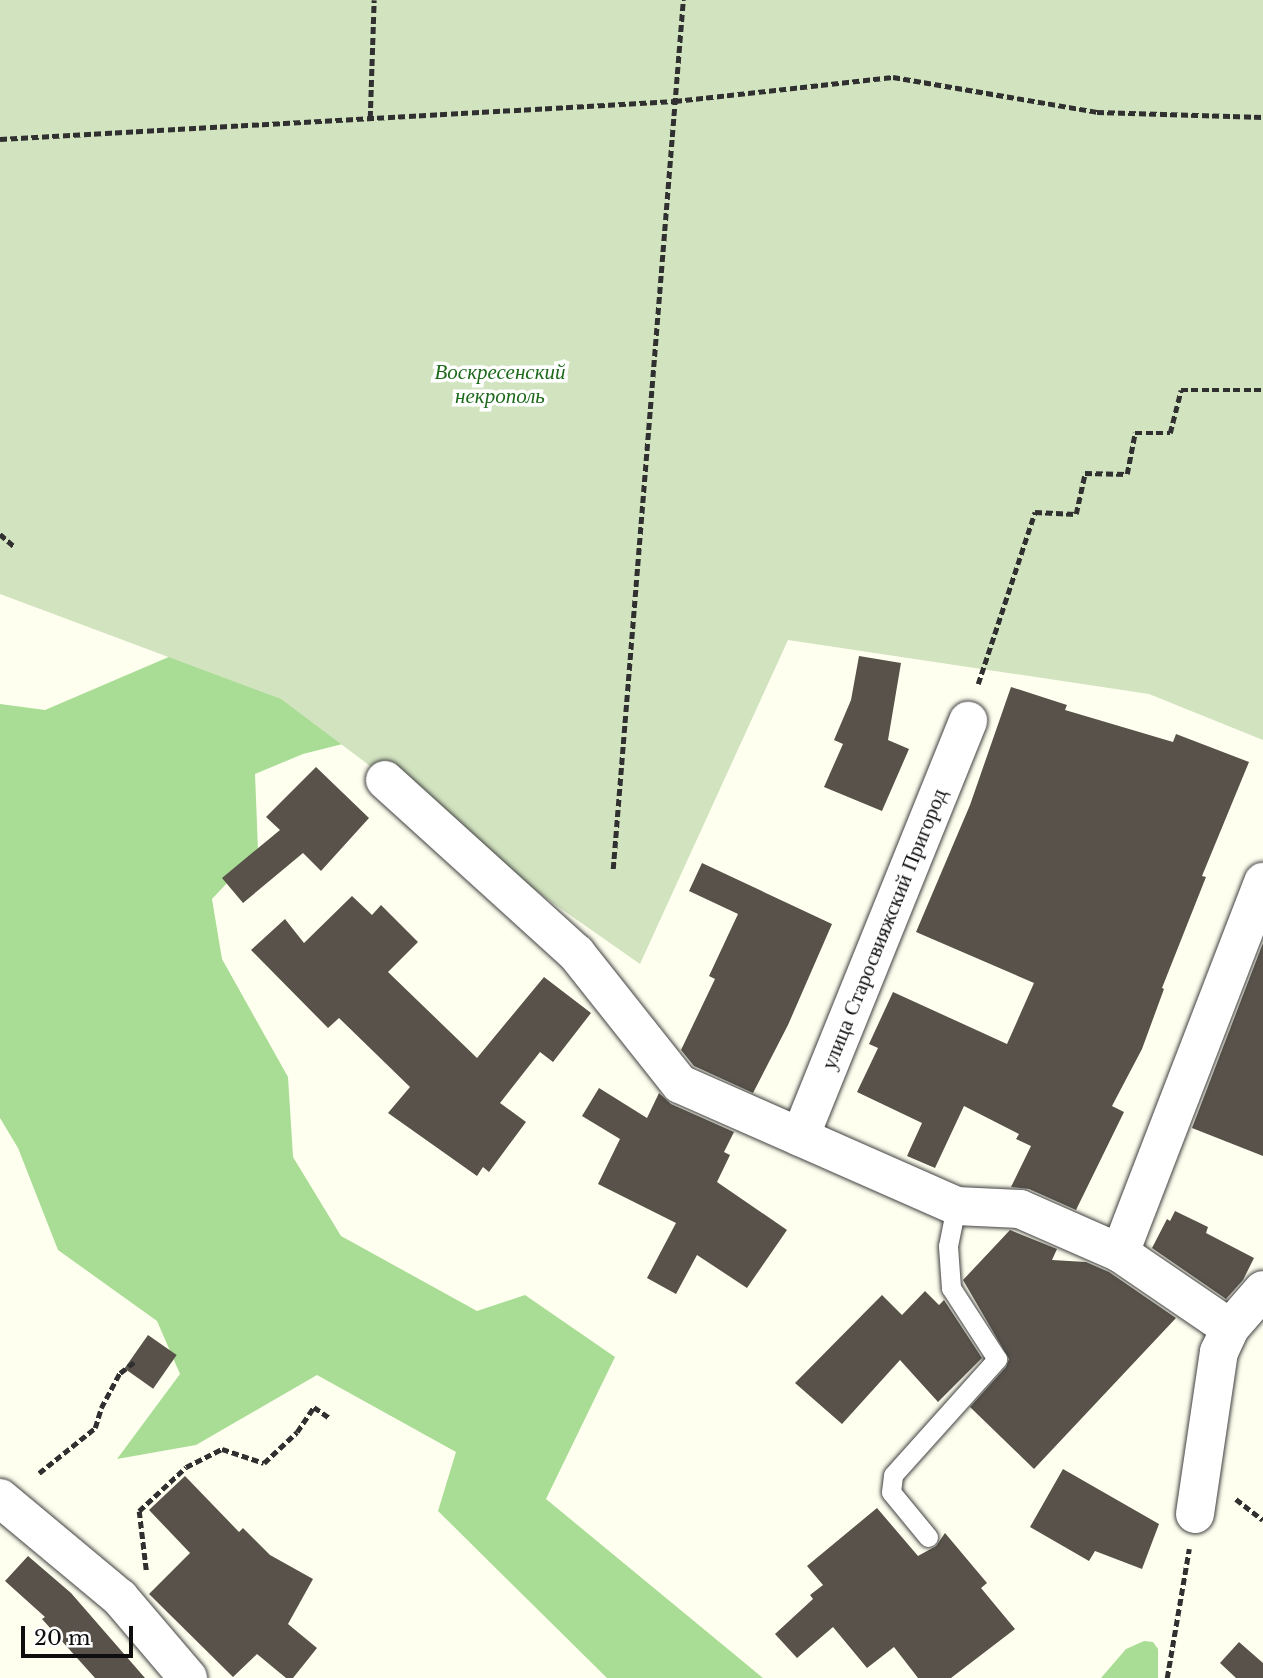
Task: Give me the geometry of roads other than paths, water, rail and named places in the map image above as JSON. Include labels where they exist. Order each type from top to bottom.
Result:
[{"type":"street","name":"улица Старосвияжский Пригород","points":[[800,1137],[968,721]]},
{"type":"street","points":[[385,780],[576,953],[680,1084],[956,1206],[1020,1209],[1120,1253],[1230,1328]]},
{"type":"street","points":[[1120,1253],[1263,882]]},
{"type":"street","points":[[1195,1514],[1219,1352],[1230,1328],[1263,1290]]},
{"type":"street","points":[[0,1497],[120,1598],[188,1678]]},
{"type":"lane","points":[[928,1536],[891,1492],[892,1475],[998,1360],[951,1288],[948,1246],[956,1206]]},
{"type":"park label","name":"Воскресенский некрополь","points":[[500,384]]}]
